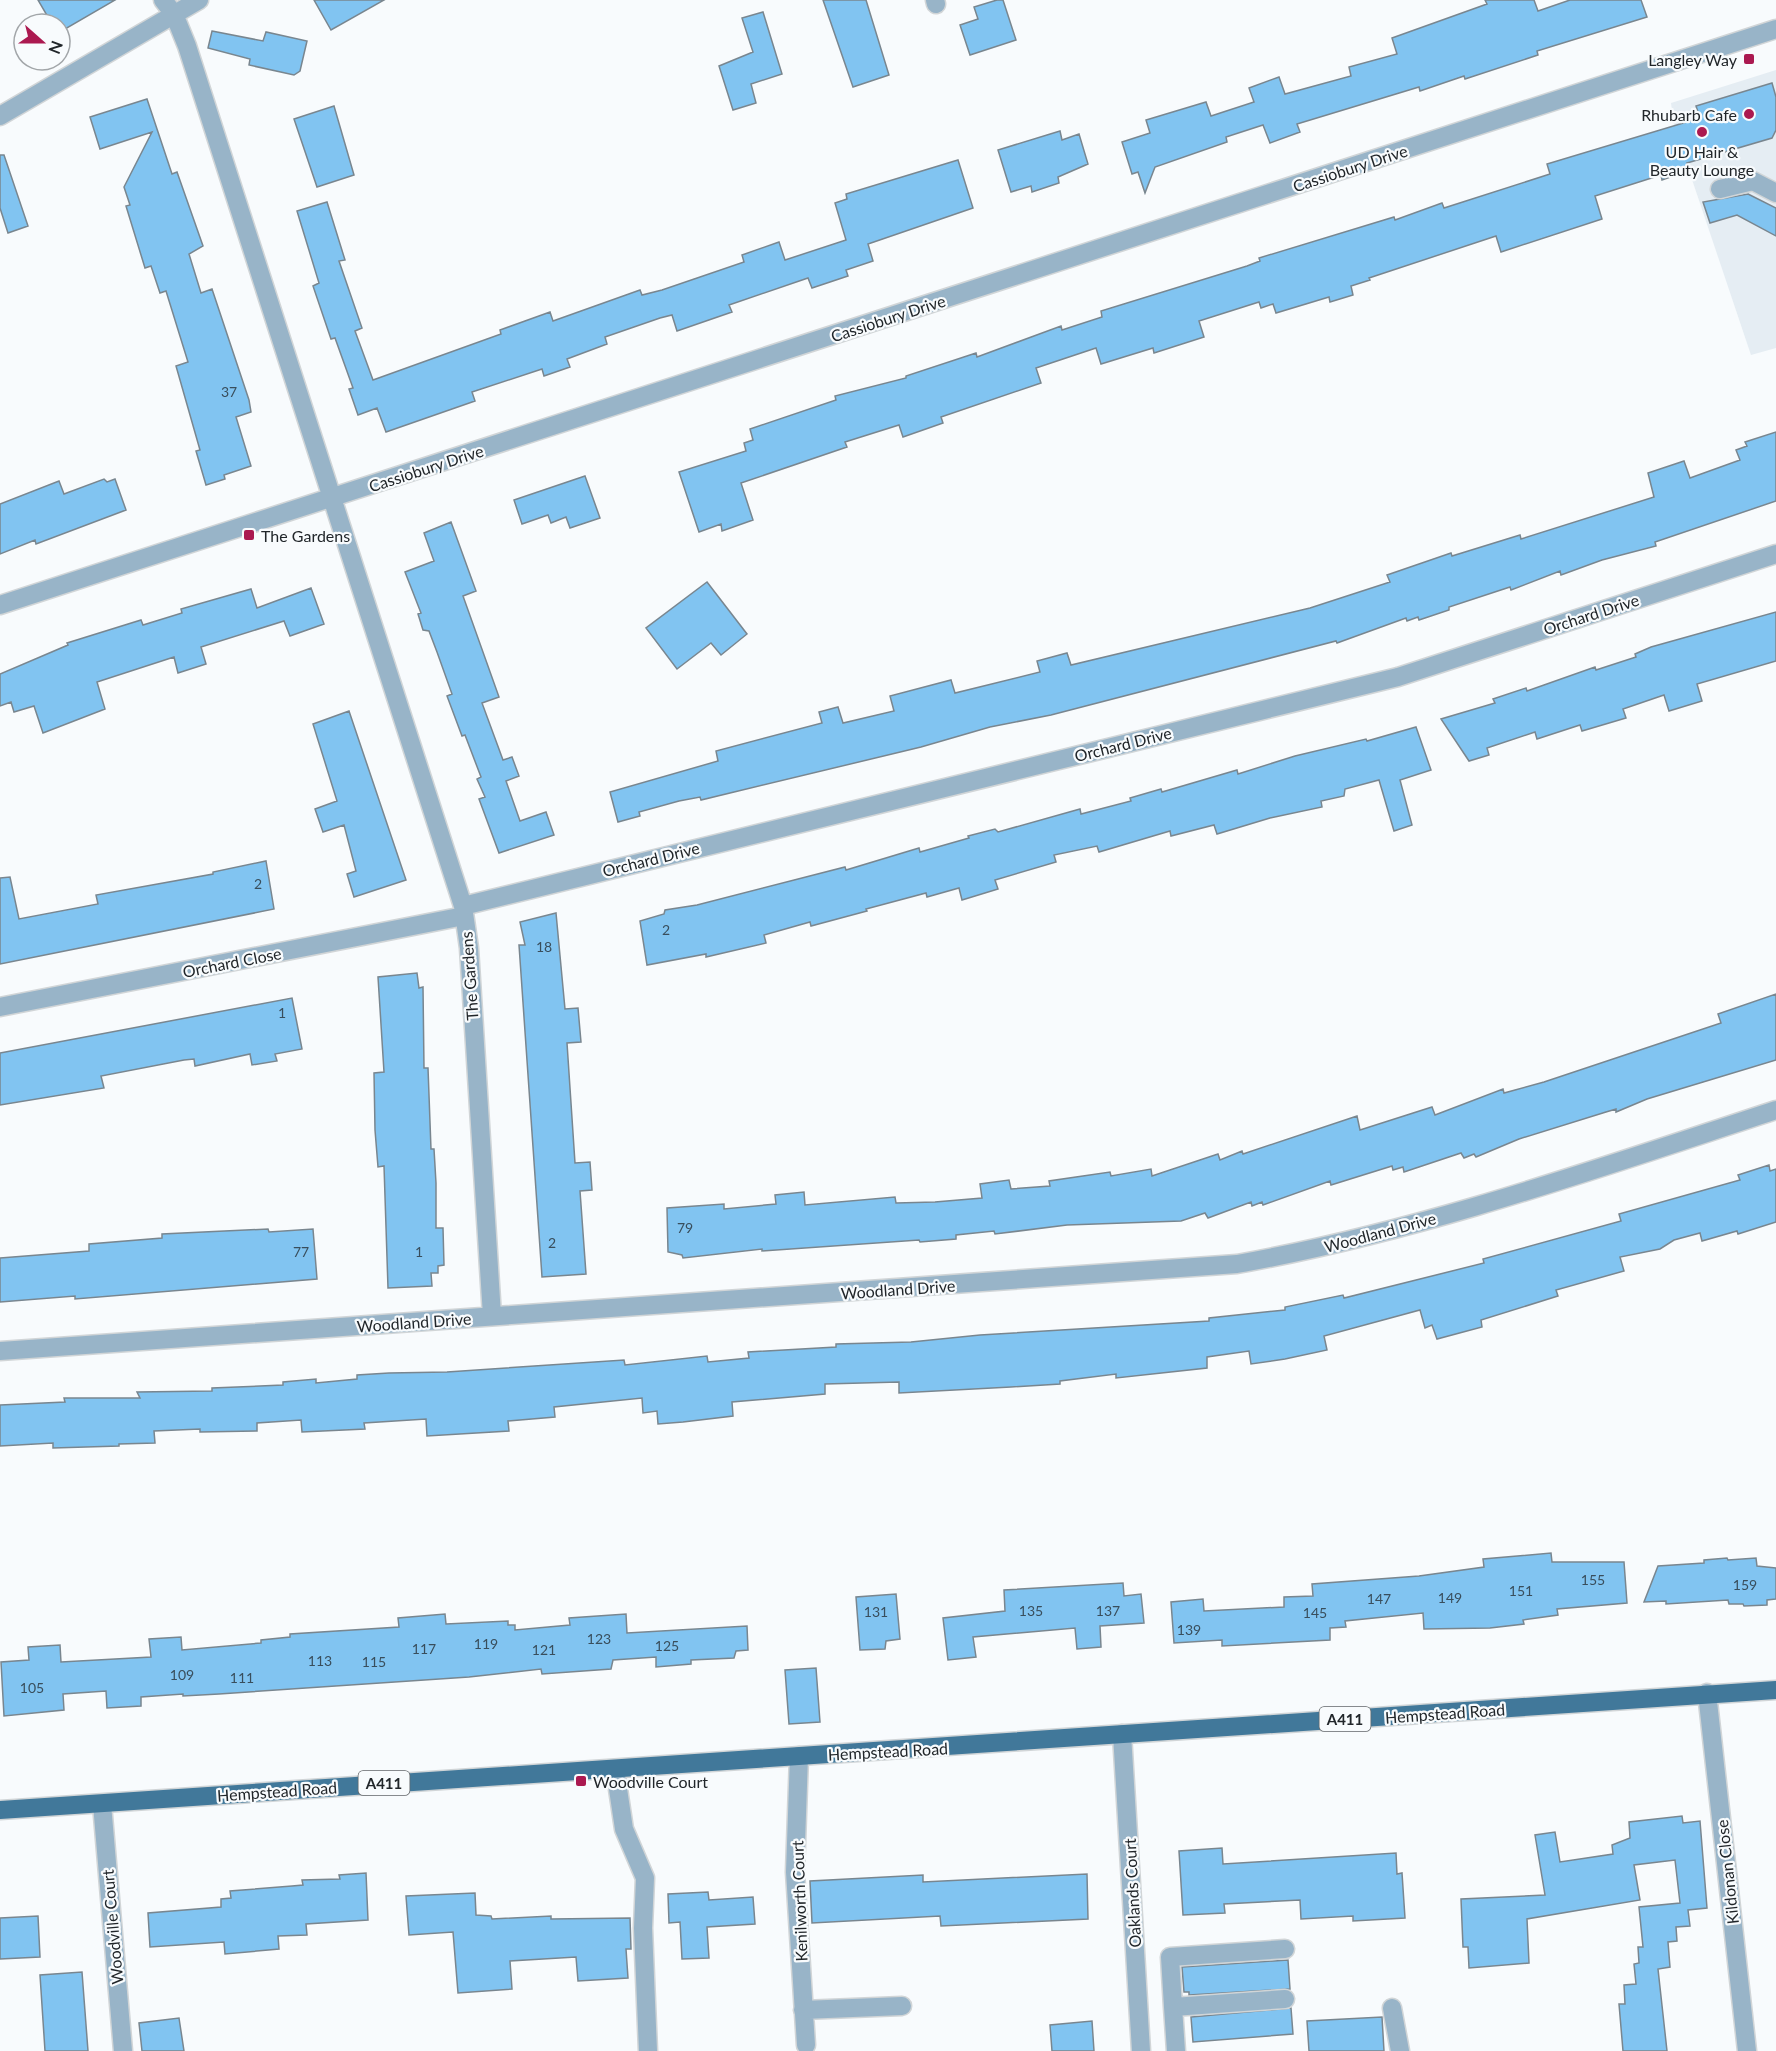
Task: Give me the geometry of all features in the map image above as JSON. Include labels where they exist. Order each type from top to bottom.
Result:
[{"type":"main road","name":"Hempstead Road","points":[[0,1810],[1776,1690]]},
{"type":"street","points":[[0,116],[168,7],[199,0]]},
{"type":"street","name":"The Gardens","points":[[168,7],[191,57],[464,911],[492,1316]]},
{"type":"street","name":"Cassiobury Drive","points":[[0,605],[1776,29]]},
{"type":"street","points":[[1720,189],[1753,180],[1776,193]]},
{"type":"street","name":"Orchard Drive","points":[[464,911],[1398,677],[1776,554]]},
{"type":"street","name":"Orchard Close","points":[[0,1007],[464,911]]},
{"type":"street","name":"Woodland Drive","points":[[0,1351],[1236,1264],[1356,1240],[1458,1211],[1776,1110]]},
{"type":"street","name":"Kildonan Close","points":[[1707,1693],[1747,2051]]},
{"type":"street","name":"Oaklands Court","points":[[1122,1734],[1141,2051]]},
{"type":"street","name":"Kenilworth Court","points":[[799,1756],[795,1872],[807,2045]]},
{"type":"street","points":[[615,1769],[624,1829],[645,1878],[643,1928],[648,2051]]},
{"type":"street","name":"Woodville Court","points":[[102,1804],[123,2051]]},
{"type":"street","points":[[1176,2051],[1170,1957],[1285,1949]]},
{"type":"street","points":[[1173,2007],[1285,2000]]},
{"type":"street","points":[[803,2010],[902,2006]]},
{"type":"street","points":[[1392,2008],[1400,2051]]},
{"type":"shaded area","points":[[1776,70],[1776,348],[1751,355],[1674,126],[1671,103]]},
{"type":"building","points":[[38,0],[115,0],[72,25],[72,12],[45,12]]},
{"type":"building","points":[[314,0],[384,0],[331,30]]},
{"type":"building","points":[[823,0],[866,0],[889,75],[853,87]]},
{"type":"building","points":[[1003,0],[1016,40],[970,55],[960,25],[978,19],[974,7]]},
{"type":"building","points":[[1485,0],[1534,0],[1538,11],[1570,0],[1641,0],[1647,17],[1537,51],[1538,55],[1465,79],[1464,76],[1420,91],[1419,87],[1297,124],[1300,132],[1270,143],[1263,125],[1226,137],[1227,142],[1155,167],[1145,193],[1138,172],[1132,174],[1122,142],[1150,133],[1146,120],[1206,102],[1211,116],[1254,102],[1249,88],[1279,77],[1285,94],[1351,76],[1349,67],[1397,54],[1392,38],[1487,4]]},
{"type":"building","points":[[763,12],[782,74],[751,84],[756,103],[733,110],[719,66],[753,52],[742,18]]},
{"type":"building","points":[[212,31],[263,41],[266,32],[307,41],[300,71],[294,75],[249,65],[250,59],[208,48]]},
{"type":"building","points":[[1772,83],[1776,97],[1776,130],[1772,138],[1687,163],[1690,170],[1662,180],[1661,175],[1595,196],[1602,219],[1501,252],[1496,236],[1369,278],[1370,280],[1351,286],[1353,295],[1330,302],[1329,297],[1276,313],[1273,304],[1261,308],[1259,302],[1199,321],[1204,337],[1154,353],[1153,348],[1101,364],[1096,348],[1036,368],[1041,383],[941,417],[943,423],[903,437],[899,425],[845,442],[847,447],[741,483],[753,520],[722,531],[721,524],[699,532],[679,472],[746,451],[744,443],[753,440],[750,429],[836,400],[835,396],[906,378],[906,376],[976,353],[977,357],[1061,326],[1062,330],[1102,317],[1101,311],[1247,266],[1260,261],[1259,258],[1394,217],[1395,220],[1442,203],[1444,208],[1550,174],[1547,164],[1700,118],[1696,106]]},
{"type":"building","points":[[147,99],[172,174],[177,172],[203,246],[189,254],[201,293],[212,289],[251,412],[236,417],[251,466],[224,475],[225,479],[206,485],[196,451],[200,450],[176,366],[188,362],[166,291],[160,293],[151,266],[145,268],[126,206],[130,205],[124,187],[152,132],[100,149],[90,117]]},
{"type":"building","points":[[334,106],[354,175],[317,187],[294,119]]},
{"type":"building","points":[[1060,131],[1062,140],[1079,134],[1088,164],[1058,177],[1059,183],[1032,192],[1031,186],[1011,192],[998,150]]},
{"type":"building","points":[[0,155],[4,155],[28,226],[8,233],[0,208]]},
{"type":"building","points":[[958,160],[973,208],[868,244],[873,261],[846,270],[848,276],[812,288],[808,278],[729,305],[732,312],[677,331],[672,315],[660,318],[605,337],[607,344],[567,359],[570,367],[544,376],[542,369],[472,392],[475,401],[386,432],[377,408],[358,415],[349,389],[353,388],[335,338],[331,339],[313,286],[319,283],[297,211],[327,202],[345,260],[339,261],[362,328],[355,331],[373,380],[501,334],[500,330],[550,312],[553,321],[640,290],[642,295],[662,290],[744,262],[742,255],[779,242],[785,260],[846,240],[835,203],[847,199],[846,194]]},
{"type":"building","points":[[1748,194],[1776,208],[1776,236],[1737,215],[1710,223],[1703,202]]},
{"type":"building","points":[[1776,432],[1776,501],[1655,542],[1656,546],[1602,560],[1561,575],[1560,571],[1511,590],[1510,587],[1449,607],[1449,610],[1419,620],[1418,617],[1407,621],[1406,618],[1337,643],[1336,641],[1051,715],[990,727],[921,747],[701,800],[700,797],[679,801],[639,812],[640,816],[618,822],[610,792],[718,761],[716,751],[822,723],[819,712],[838,707],[843,723],[894,711],[890,696],[951,680],[955,693],[1040,672],[1037,661],[1067,653],[1071,665],[1310,608],[1390,582],[1387,575],[1451,553],[1452,556],[1520,535],[1521,539],[1654,497],[1648,473],[1684,461],[1690,478],[1740,460],[1736,450],[1747,446],[1745,442]]},
{"type":"building","points":[[585,476],[600,518],[570,528],[566,517],[551,523],[548,515],[522,524],[514,500]]},
{"type":"building","points":[[104,479],[107,482],[115,479],[126,510],[36,544],[35,540],[0,554],[0,504],[59,481],[64,494]]},
{"type":"building","points":[[451,522],[476,591],[463,596],[499,697],[482,703],[503,760],[512,757],[519,776],[506,781],[520,821],[546,812],[554,835],[499,853],[479,799],[485,797],[477,779],[481,777],[447,696],[452,694],[429,631],[423,630],[418,614],[421,613],[405,572],[434,561],[424,533]]},
{"type":"building","points":[[707,582],[747,634],[721,655],[711,643],[677,669],[646,628]]},
{"type":"building","points":[[311,588],[324,624],[290,636],[284,621],[201,647],[206,664],[178,673],[174,657],[97,682],[105,709],[43,733],[34,706],[14,712],[11,702],[0,706],[0,674],[68,645],[67,643],[141,620],[143,625],[182,613],[181,609],[251,589],[257,608]]},
{"type":"building","points":[[1776,612],[1776,661],[1697,684],[1702,701],[1669,711],[1664,695],[1623,709],[1626,718],[1582,731],[1580,725],[1537,739],[1535,732],[1487,748],[1489,755],[1469,761],[1441,719],[1495,703],[1493,699],[1526,688],[1527,691],[1595,667],[1596,670],[1636,657],[1635,654],[1651,647]]},
{"type":"building","points":[[349,711],[406,880],[354,897],[347,874],[356,871],[344,825],[323,832],[315,809],[337,801],[313,724]]},
{"type":"building","points":[[1416,727],[1431,770],[1400,780],[1412,825],[1394,831],[1379,780],[1345,789],[1344,796],[1321,801],[1322,807],[1270,818],[1217,834],[1214,825],[1171,836],[1170,831],[1099,852],[1097,846],[1054,855],[1056,862],[995,880],[998,889],[962,900],[959,888],[927,897],[926,893],[811,926],[810,922],[764,935],[766,943],[706,957],[706,954],[647,965],[640,921],[664,914],[665,910],[697,905],[845,867],[846,870],[919,848],[920,852],[969,838],[968,836],[995,829],[998,832],[1080,809],[1081,814],[1131,801],[1130,798],[1161,789],[1162,792],[1237,770],[1238,774],[1295,756],[1366,739],[1367,741]]},
{"type":"building","points":[[266,861],[274,909],[0,964],[0,878],[10,877],[19,919],[98,904],[96,895],[213,874],[213,872]]},
{"type":"building","points":[[556,913],[565,1009],[578,1008],[581,1042],[567,1043],[575,1163],[590,1162],[592,1190],[580,1191],[586,1274],[542,1277],[519,945],[525,945],[520,922]]},
{"type":"building","points":[[417,973],[419,988],[423,987],[424,1068],[428,1068],[431,1149],[434,1149],[436,1183],[436,1228],[443,1228],[444,1265],[438,1266],[438,1273],[431,1273],[432,1286],[388,1288],[384,1166],[378,1167],[375,1130],[374,1073],[384,1072],[378,977]]},
{"type":"building","points":[[1776,994],[1776,1060],[1647,1099],[1616,1112],[1616,1109],[1519,1139],[1476,1157],[1474,1154],[1464,1158],[1461,1153],[1404,1172],[1403,1167],[1393,1170],[1392,1166],[1331,1185],[1330,1181],[1263,1205],[1262,1202],[1252,1206],[1251,1202],[1208,1218],[1205,1213],[1181,1221],[1067,1225],[995,1234],[994,1231],[956,1235],[956,1239],[762,1251],[762,1249],[683,1258],[682,1255],[668,1252],[667,1208],[724,1204],[724,1209],[776,1204],[775,1195],[804,1192],[805,1205],[895,1197],[896,1203],[935,1202],[982,1198],[980,1184],[1009,1180],[1011,1189],[1050,1186],[1049,1181],[1110,1172],[1111,1176],[1151,1169],[1152,1176],[1218,1154],[1220,1160],[1242,1151],[1243,1154],[1357,1116],[1360,1130],[1432,1107],[1435,1115],[1503,1089],[1504,1093],[1544,1082],[1721,1023],[1718,1014]]},
{"type":"building","points":[[292,998],[302,1049],[275,1054],[277,1061],[252,1065],[250,1054],[195,1066],[194,1059],[184,1060],[101,1076],[104,1088],[0,1105],[0,1053]]},
{"type":"building","points":[[1769,1165],[1770,1171],[1776,1169],[1776,1222],[1738,1234],[1737,1231],[1702,1241],[1700,1233],[1674,1240],[1660,1249],[1620,1257],[1624,1271],[1556,1290],[1558,1296],[1481,1320],[1482,1327],[1437,1339],[1432,1325],[1425,1328],[1420,1310],[1324,1336],[1327,1350],[1285,1359],[1251,1364],[1249,1351],[1207,1357],[1207,1368],[1116,1378],[1116,1374],[1060,1381],[1060,1384],[1011,1387],[899,1393],[899,1382],[825,1384],[825,1394],[732,1402],[733,1416],[683,1422],[658,1424],[657,1411],[643,1413],[642,1398],[554,1407],[555,1417],[508,1421],[509,1431],[427,1436],[426,1419],[364,1423],[365,1429],[302,1432],[301,1420],[257,1423],[257,1431],[200,1432],[200,1429],[154,1431],[155,1443],[53,1448],[53,1443],[0,1446],[0,1405],[65,1402],[64,1398],[140,1398],[137,1392],[212,1391],[212,1388],[283,1385],[283,1382],[316,1379],[316,1383],[357,1379],[357,1375],[389,1373],[447,1372],[624,1360],[625,1365],[707,1356],[708,1362],[749,1358],[748,1352],[836,1347],[836,1344],[911,1342],[980,1335],[1209,1321],[1209,1318],[1285,1310],[1285,1307],[1343,1295],[1344,1298],[1484,1263],[1483,1259],[1621,1221],[1619,1214],[1740,1180],[1738,1175]]},
{"type":"building","points":[[268,1229],[269,1232],[313,1229],[317,1279],[75,1299],[75,1296],[0,1302],[0,1258],[89,1251],[89,1244],[162,1238],[162,1234]]},
{"type":"building","points":[[1551,1553],[1552,1562],[1624,1562],[1627,1603],[1557,1609],[1558,1615],[1523,1620],[1524,1624],[1490,1628],[1424,1629],[1423,1613],[1345,1621],[1346,1627],[1330,1628],[1330,1640],[1222,1646],[1222,1640],[1174,1643],[1171,1602],[1203,1599],[1204,1611],[1284,1607],[1284,1597],[1313,1596],[1312,1584],[1419,1576],[1484,1567],[1483,1559]]},
{"type":"building","points":[[1727,1558],[1728,1560],[1756,1558],[1757,1566],[1776,1568],[1776,1599],[1767,1600],[1767,1605],[1744,1606],[1743,1604],[1729,1604],[1728,1600],[1666,1604],[1666,1601],[1644,1602],[1658,1566],[1704,1563],[1704,1560]]},
{"type":"building","points":[[1123,1583],[1124,1596],[1141,1594],[1144,1623],[1100,1626],[1101,1647],[1077,1649],[1075,1628],[973,1637],[976,1657],[948,1660],[943,1618],[1005,1611],[1004,1590]]},
{"type":"building","points":[[896,1594],[900,1639],[886,1641],[885,1649],[860,1650],[856,1597]]},
{"type":"building","points":[[445,1614],[446,1624],[508,1621],[508,1625],[515,1625],[515,1630],[570,1625],[569,1618],[626,1614],[627,1633],[747,1626],[748,1650],[736,1651],[734,1658],[691,1660],[691,1664],[656,1667],[656,1657],[613,1660],[611,1669],[542,1674],[541,1669],[469,1677],[141,1697],[141,1706],[107,1708],[106,1691],[63,1694],[64,1710],[4,1716],[1,1662],[29,1660],[28,1647],[60,1645],[61,1662],[151,1657],[149,1639],[181,1637],[182,1650],[261,1643],[261,1640],[290,1637],[290,1634],[399,1627],[398,1618]]},
{"type":"building","points":[[816,1668],[820,1722],[789,1724],[785,1670]]},
{"type":"building","points":[[1682,1816],[1683,1823],[1700,1821],[1707,1908],[1688,1910],[1690,1926],[1676,1927],[1677,1941],[1668,1942],[1670,1967],[1658,1969],[1667,2051],[1623,2051],[1619,2004],[1625,2004],[1624,1985],[1636,1984],[1634,1964],[1639,1963],[1638,1947],[1643,1947],[1639,1907],[1680,1903],[1675,1860],[1634,1865],[1640,1900],[1527,1919],[1529,1963],[1469,1968],[1468,1947],[1463,1947],[1461,1899],[1545,1895],[1535,1835],[1555,1832],[1560,1862],[1613,1854],[1612,1845],[1630,1838],[1629,1822]]},
{"type":"building","points":[[1222,1848],[1223,1864],[1396,1853],[1397,1874],[1402,1873],[1405,1918],[1353,1921],[1353,1916],[1301,1919],[1300,1900],[1224,1904],[1225,1913],[1183,1915],[1179,1851]]},
{"type":"building","points":[[366,1873],[368,1920],[306,1924],[307,1935],[278,1936],[279,1949],[225,1954],[224,1942],[150,1947],[148,1913],[221,1907],[221,1899],[231,1898],[230,1891],[303,1885],[302,1880],[340,1879],[339,1875]]},
{"type":"building","points":[[1087,1874],[1088,1919],[941,1926],[940,1916],[812,1923],[810,1881],[923,1875],[923,1882]]},
{"type":"building","points":[[708,1892],[709,1900],[753,1897],[755,1924],[707,1927],[709,1958],[682,1959],[680,1922],[669,1923],[668,1894]]},
{"type":"building","points":[[475,1893],[476,1915],[491,1916],[492,1919],[551,1916],[551,1919],[630,1918],[631,1949],[626,1949],[628,1978],[578,1981],[576,1957],[510,1961],[512,1989],[458,1993],[453,1932],[409,1935],[406,1896]]},
{"type":"building","points":[[38,1916],[40,1957],[0,1959],[0,1918]]},
{"type":"building","points":[[1288,1960],[1290,1989],[1189,1995],[1189,1992],[1184,1992],[1182,1967]]},
{"type":"building","points":[[82,1972],[88,2051],[45,2051],[40,1975]]},
{"type":"building","points":[[1291,2008],[1293,2034],[1193,2042],[1191,2017]]},
{"type":"building","points":[[1382,2017],[1384,2051],[1309,2051],[1307,2021]]},
{"type":"building","points":[[179,2018],[184,2051],[142,2051],[139,2023]]},
{"type":"building","points":[[1092,2021],[1094,2051],[1052,2051],[1050,2025]]},
{"type":"place","name":"Langley Way","points":[[1749,59]]},
{"type":"place","name":"Rhubarb Cafe","points":[[1749,114]]},
{"type":"place","name":"UD Hair & Beauty Lounge","points":[[1702,132]]},
{"type":"place","name":"The Gardens","points":[[249,535]]},
{"type":"place","name":"Woodville Court","points":[[581,1781]]}]
